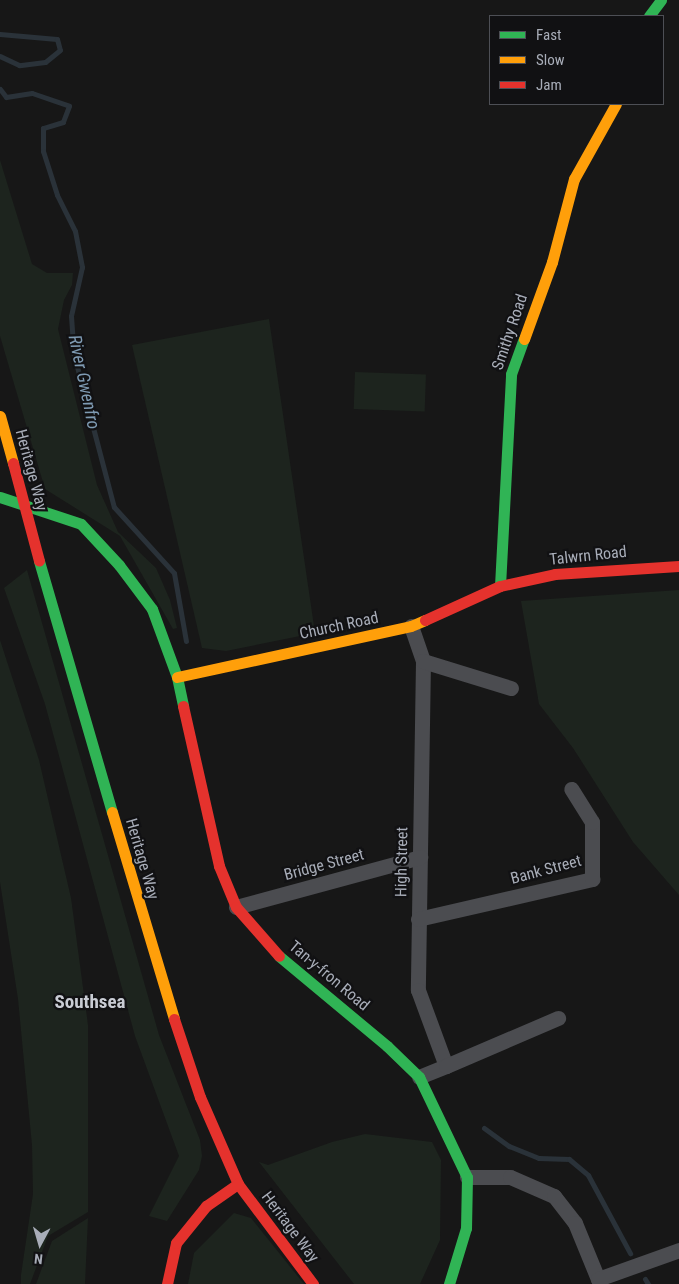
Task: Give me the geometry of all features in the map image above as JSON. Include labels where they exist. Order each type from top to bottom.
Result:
[{"type":"street","points":[[650,15],[661,0]]},
{"type":"street","name":"Smithy Road","points":[[500,586],[511,374],[552,262],[574,179],[615,105]]},
{"type":"street","name":"Heritage Way","points":[[0,416],[39,561],[173,1020],[200,1097],[238,1184],[313,1284]]},
{"type":"street","name":"Tan-y-fron Road","points":[[0,497],[81,524],[119,565],[152,609],[178,677],[219,866],[236,907],[267,946],[387,1046],[419,1077],[467,1177],[469,1202],[466,1228],[448,1284]]},
{"type":"street","name":"Talwrn Road","points":[[500,586],[555,574],[679,566]]},
{"type":"street","name":"Church Road","points":[[178,677],[411,626],[500,586]]},
{"type":"street","name":"High Street","points":[[411,626],[423,661],[418,990],[446,1066]]},
{"type":"street","points":[[423,661],[511,688]]},
{"type":"street","name":"Bank Street","points":[[418,920],[592,879],[592,822],[571,790]]},
{"type":"street","name":"Bridge Street","points":[[236,907],[420,857]]},
{"type":"street","points":[[419,1077],[558,1018]]},
{"type":"street","points":[[467,1177],[510,1177],[554,1196],[575,1223],[599,1281],[679,1250]]},
{"type":"street","points":[[167,1284],[176,1243],[206,1206],[238,1184]]},
{"type":"shaded area","points":[[0,160],[32,264],[47,273],[73,273],[72,285],[64,300],[58,329],[97,485],[118,532],[156,568],[170,600],[177,628],[173,629],[120,536],[45,489],[0,336]]},
{"type":"shaded area","points":[[269,319],[315,633],[226,651],[202,648],[132,345]]},
{"type":"shaded area","points":[[355,372],[426,374],[425,411],[354,409]]},
{"type":"shaded area","points":[[27,570],[159,1035],[200,1140],[202,1156],[199,1170],[167,1221],[149,1216],[179,1156],[135,1036],[45,704],[4,588]]},
{"type":"shaded area","points":[[679,590],[679,895],[633,842],[573,748],[539,704],[521,601]]},
{"type":"shaded area","points":[[0,640],[39,760],[71,898],[88,1025],[88,1212],[48,1236],[30,1284],[21,1284],[21,1275],[33,1194],[32,1145],[18,999],[0,882]]},
{"type":"shaded area","points":[[365,1134],[432,1142],[441,1160],[440,1240],[420,1284],[354,1284],[259,1162],[268,1165],[332,1142]]},
{"type":"shaded area","points":[[234,1213],[251,1218],[304,1284],[188,1284],[194,1253]]},
{"type":"shaded area","points":[[88,1218],[85,1284],[36,1284],[52,1241]]},
{"type":"waterway","name":"River Gwenfro","points":[[0,34],[57,39],[60,50],[45,62],[19,65],[0,56]]},
{"type":"waterway","name":"River Gwenfro","points":[[0,89],[6,97],[32,93],[69,106],[63,122],[43,128],[43,151],[57,195],[75,231],[82,267],[71,316],[74,355],[114,507],[174,573],[186,641]]},
{"type":"waterway","name":"River Gwenfro","points":[[484,1128],[509,1146],[539,1158],[569,1159],[588,1175],[630,1253]]},
{"type":"waterway","name":"River Gwenfro","points":[[645,1279],[648,1284]]},
{"type":"traffic: fast","points":[[650,15],[661,0]]},
{"type":"traffic: fast","points":[[500,586],[511,374],[524,339]]},
{"type":"traffic: fast","points":[[0,497],[81,524],[119,565],[152,609],[177,677],[183,706]]},
{"type":"traffic: fast","points":[[39,561],[112,812]]},
{"type":"traffic: fast","points":[[279,956],[387,1046],[419,1077],[467,1177],[466,1228],[449,1284]]},
{"type":"traffic: slow","points":[[524,339],[552,262],[574,179],[615,105]]},
{"type":"traffic: slow","points":[[0,416],[13,463]]},
{"type":"traffic: slow","points":[[177,677],[411,626],[425,620]]},
{"type":"traffic: slow","points":[[112,812],[174,1019]]},
{"type":"traffic: jam","points":[[13,463],[39,561]]},
{"type":"traffic: jam","points":[[425,620],[500,586],[555,574],[679,566]]},
{"type":"traffic: jam","points":[[183,706],[219,866],[236,907],[279,956]]},
{"type":"traffic: jam","points":[[174,1019],[200,1097],[238,1184],[313,1284]]},
{"type":"traffic: jam","points":[[167,1284],[176,1243],[206,1206],[238,1184]]},
{"type":"district","name":"Southsea","points":[[90,1002]]}]
